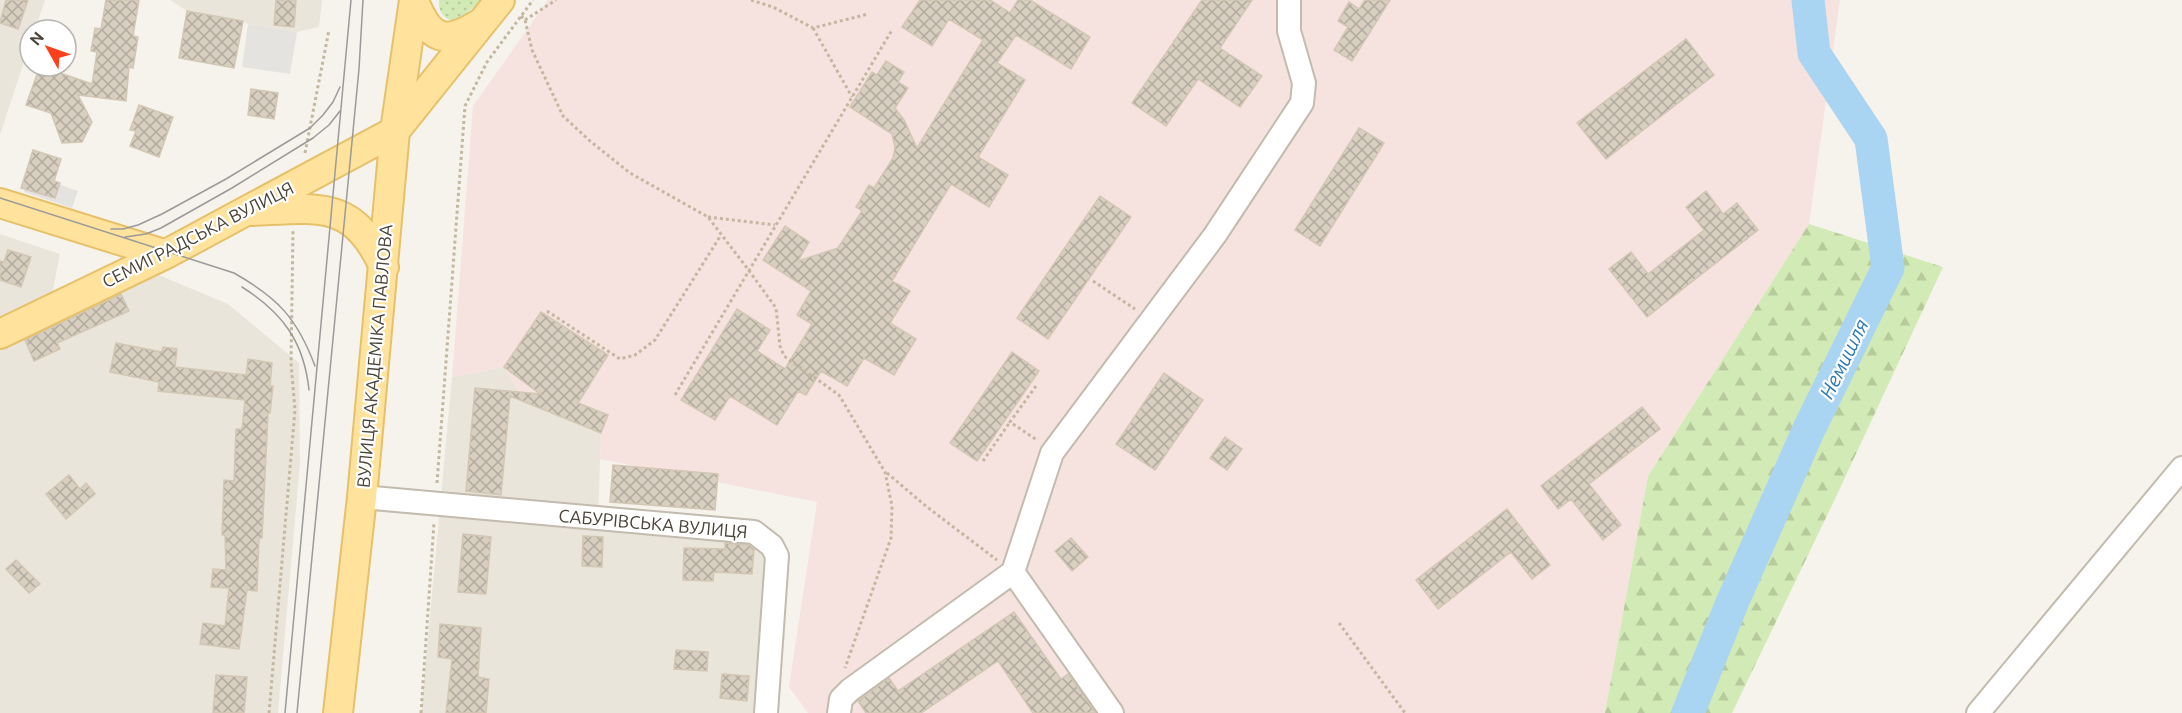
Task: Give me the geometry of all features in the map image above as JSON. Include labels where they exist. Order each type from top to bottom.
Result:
[{"type":"main road","points":[[414,0],[427,27],[443,36],[452,37],[511,8]]},
{"type":"main road","name":"ВУЛИЦЯ АКАДЕМІКА ПАВЛОВА","points":[[338,713],[362,497],[395,131],[414,0]]},
{"type":"main road","points":[[395,131],[483,22]]},
{"type":"main road","name":"СЕМИГРАДСЬКА ВУЛИЦЯ","points":[[0,334],[248,211],[395,131]]},
{"type":"main road","points":[[0,203],[164,254]]},
{"type":"main road","points":[[248,211],[312,209],[336,213],[363,231],[377,251],[384,267]]},
{"type":"street","points":[[840,706],[850,690],[1013,572],[1053,451],[1215,235],[1302,103],[1304,82],[1288,31],[1289,0]]},
{"type":"street","points":[[1978,713],[2182,468]]},
{"type":"street","name":"САБУРІВСЬКА ВУЛИЦЯ","points":[[362,497],[754,532],[772,546],[777,556],[766,713]]},
{"type":"street","points":[[1013,572],[1112,713]]},
{"type":"path","points":[[421,713],[465,106],[511,8],[533,0]]},
{"type":"path","points":[[525,20],[556,0]]},
{"type":"path","points":[[752,0],[773,7],[813,27],[852,97]]},
{"type":"path","points":[[511,8],[525,20],[532,50],[563,116],[590,141],[630,173],[708,217],[775,225]]},
{"type":"path","points":[[813,27],[868,14]]},
{"type":"path","points":[[675,395],[892,30]]},
{"type":"path","points":[[708,217],[776,308],[780,346],[784,356],[839,395],[885,472],[892,506],[891,538],[844,670],[840,706]]},
{"type":"path","points":[[547,311],[620,359],[635,355],[655,340],[721,235]]},
{"type":"path","points":[[1093,281],[1151,320]]},
{"type":"path","points":[[269,713],[295,410],[291,363]]},
{"type":"path","points":[[983,461],[1036,386]]},
{"type":"path","points":[[1010,422],[1053,451]]},
{"type":"path","points":[[885,472],[1013,572]]},
{"type":"path","points":[[1339,623],[1405,713]]},
{"type":"shaded area","points":[[0,0],[45,0],[39,18],[18,18],[19,78],[0,135]]},
{"type":"shaded area","points":[[170,0],[322,0],[319,27],[297,32],[187,11]]},
{"type":"shaded area","points":[[548,0],[1840,0],[1809,224],[1648,476],[1605,713],[808,713],[789,687],[817,502],[600,459],[601,433],[525,402],[504,367],[452,377],[473,106]]},
{"type":"shaded area","points":[[248,24],[297,32],[290,74],[242,67]]},
{"type":"shaded area","points":[[30,174],[78,191],[72,208],[24,192]]},
{"type":"shaded area","points":[[0,234],[60,254],[51,300],[0,324]]},
{"type":"shaded area","points":[[149,271],[228,304],[299,363],[300,463],[278,713],[0,713],[0,340]]},
{"type":"shaded area","points":[[504,367],[601,433],[598,525],[754,542],[768,555],[756,713],[421,713],[452,377]]},
{"type":"green space","points":[[439,0],[481,0],[466,14],[453,21],[442,13]]},
{"type":"green space","points":[[1809,224],[1943,267],[1732,713],[1605,713],[1648,476]]},
{"type":"building","points":[[6,0],[28,0],[22,18],[18,18],[18,29],[0,23]]},
{"type":"building","points":[[106,0],[139,0],[133,36],[138,37],[133,68],[129,67],[126,101],[78,95],[92,122],[82,142],[62,143],[51,113],[26,105],[36,78],[75,78],[92,84],[97,52],[91,51],[95,28],[101,29]]},
{"type":"building","points":[[276,0],[296,0],[294,27],[274,25]]},
{"type":"building","points":[[920,0],[990,0],[1010,13],[1018,0],[1030,0],[1090,37],[1071,69],[1016,35],[997,63],[1025,80],[978,157],[1008,175],[989,207],[951,184],[892,281],[910,291],[890,323],[916,339],[894,375],[864,358],[847,386],[821,371],[806,395],[798,391],[777,425],[730,396],[715,420],[681,400],[737,309],[770,330],[757,351],[785,369],[812,324],[797,315],[811,291],[763,260],[785,226],[809,242],[798,261],[838,248],[862,211],[856,207],[869,185],[874,188],[893,158],[895,148],[892,134],[850,107],[872,72],[877,75],[886,61],[904,72],[898,82],[908,88],[895,108],[904,120],[917,148],[983,40],[949,19],[932,46],[902,27]]},
{"type":"building","points":[[1202,0],[1252,0],[1220,48],[1262,76],[1240,107],[1198,79],[1166,126],[1132,103]]},
{"type":"building","points":[[1365,0],[1390,0],[1352,61],[1334,50],[1348,27],[1338,21],[1349,2],[1359,9]]},
{"type":"building","points":[[187,11],[243,21],[234,68],[179,58]]},
{"type":"building","points":[[1686,39],[1714,75],[1606,159],[1577,123]]},
{"type":"building","points":[[251,89],[278,93],[274,119],[248,115]]},
{"type":"building","points":[[139,105],[173,117],[159,157],[130,146],[136,131],[130,130]]},
{"type":"building","points":[[1359,128],[1384,143],[1320,246],[1295,230]]},
{"type":"building","points":[[33,150],[61,159],[54,181],[60,183],[55,198],[21,188]]},
{"type":"building","points":[[1706,191],[1723,214],[1737,203],[1758,230],[1647,317],[1609,269],[1631,252],[1648,274],[1704,230],[1686,207]]},
{"type":"building","points":[[1100,196],[1131,217],[1048,339],[1017,318]]},
{"type":"building","points":[[8,250],[31,257],[21,287],[0,280],[0,261],[4,262]]},
{"type":"building","points":[[121,294],[129,311],[57,343],[60,349],[34,361],[25,340]]},
{"type":"building","points":[[541,312],[608,355],[578,403],[608,415],[601,433],[510,396],[501,495],[466,491],[475,388],[540,394],[504,367]]},
{"type":"building","points":[[116,343],[162,352],[163,347],[177,349],[175,367],[246,375],[248,359],[272,363],[270,386],[273,386],[270,413],[268,413],[257,591],[247,590],[239,649],[200,644],[203,623],[225,626],[229,588],[211,587],[213,569],[226,570],[225,535],[222,535],[224,480],[234,481],[236,429],[242,429],[245,400],[158,391],[159,382],[110,372]]},
{"type":"building","points":[[1012,352],[1039,371],[977,461],[950,443]]},
{"type":"building","points":[[1164,373],[1203,400],[1155,470],[1116,444]]},
{"type":"building","points":[[1642,407],[1660,429],[1589,484],[1621,525],[1603,540],[1571,499],[1558,509],[1541,486]]},
{"type":"building","points":[[1225,437],[1242,449],[1227,470],[1210,458]]},
{"type":"building","points":[[613,465],[718,474],[715,510],[610,502]]},
{"type":"building","points":[[69,475],[80,489],[86,483],[95,494],[66,519],[46,494]]},
{"type":"building","points":[[1507,509],[1550,565],[1532,579],[1511,552],[1438,609],[1416,580]]},
{"type":"building","points":[[463,534],[491,537],[486,594],[458,592]]},
{"type":"building","points":[[583,536],[603,537],[602,567],[582,566]]},
{"type":"building","points":[[1071,538],[1088,557],[1072,571],[1055,551]]},
{"type":"building","points":[[725,543],[749,545],[754,549],[752,574],[714,572],[713,581],[683,580],[684,548],[725,549]]},
{"type":"building","points":[[16,560],[40,584],[29,593],[6,569]]},
{"type":"building","points":[[1014,612],[1061,679],[1068,674],[1096,713],[1033,713],[998,661],[921,713],[866,713],[858,701],[889,678],[898,691]]},
{"type":"building","points":[[440,624],[481,628],[478,677],[489,679],[486,713],[446,713],[452,659],[438,657]]},
{"type":"building","points":[[676,650],[708,652],[707,671],[674,669]]},
{"type":"building","points":[[722,674],[749,676],[747,701],[720,698]]},
{"type":"building","points":[[216,675],[247,677],[244,713],[213,713]]},
{"type":"waterway","name":"Немишля","points":[[1688,713],[1732,603],[1809,429],[1888,268],[1871,139],[1814,53],[1808,0]]},
{"type":"tram line","points":[[285,713],[351,0]]},
{"type":"tram line","points":[[297,713],[359,69],[363,0]]},
{"type":"tram line","points":[[111,229],[138,225],[162,214],[226,179],[310,128],[333,102],[340,87]]},
{"type":"tram line","points":[[125,237],[146,234],[161,228],[232,188],[313,138],[329,125],[340,111]]},
{"type":"tram line","points":[[0,198],[234,273],[263,291],[284,311],[301,335],[315,366]]},
{"type":"tram line","points":[[242,287],[269,307],[289,330],[302,357],[309,390]]}]
